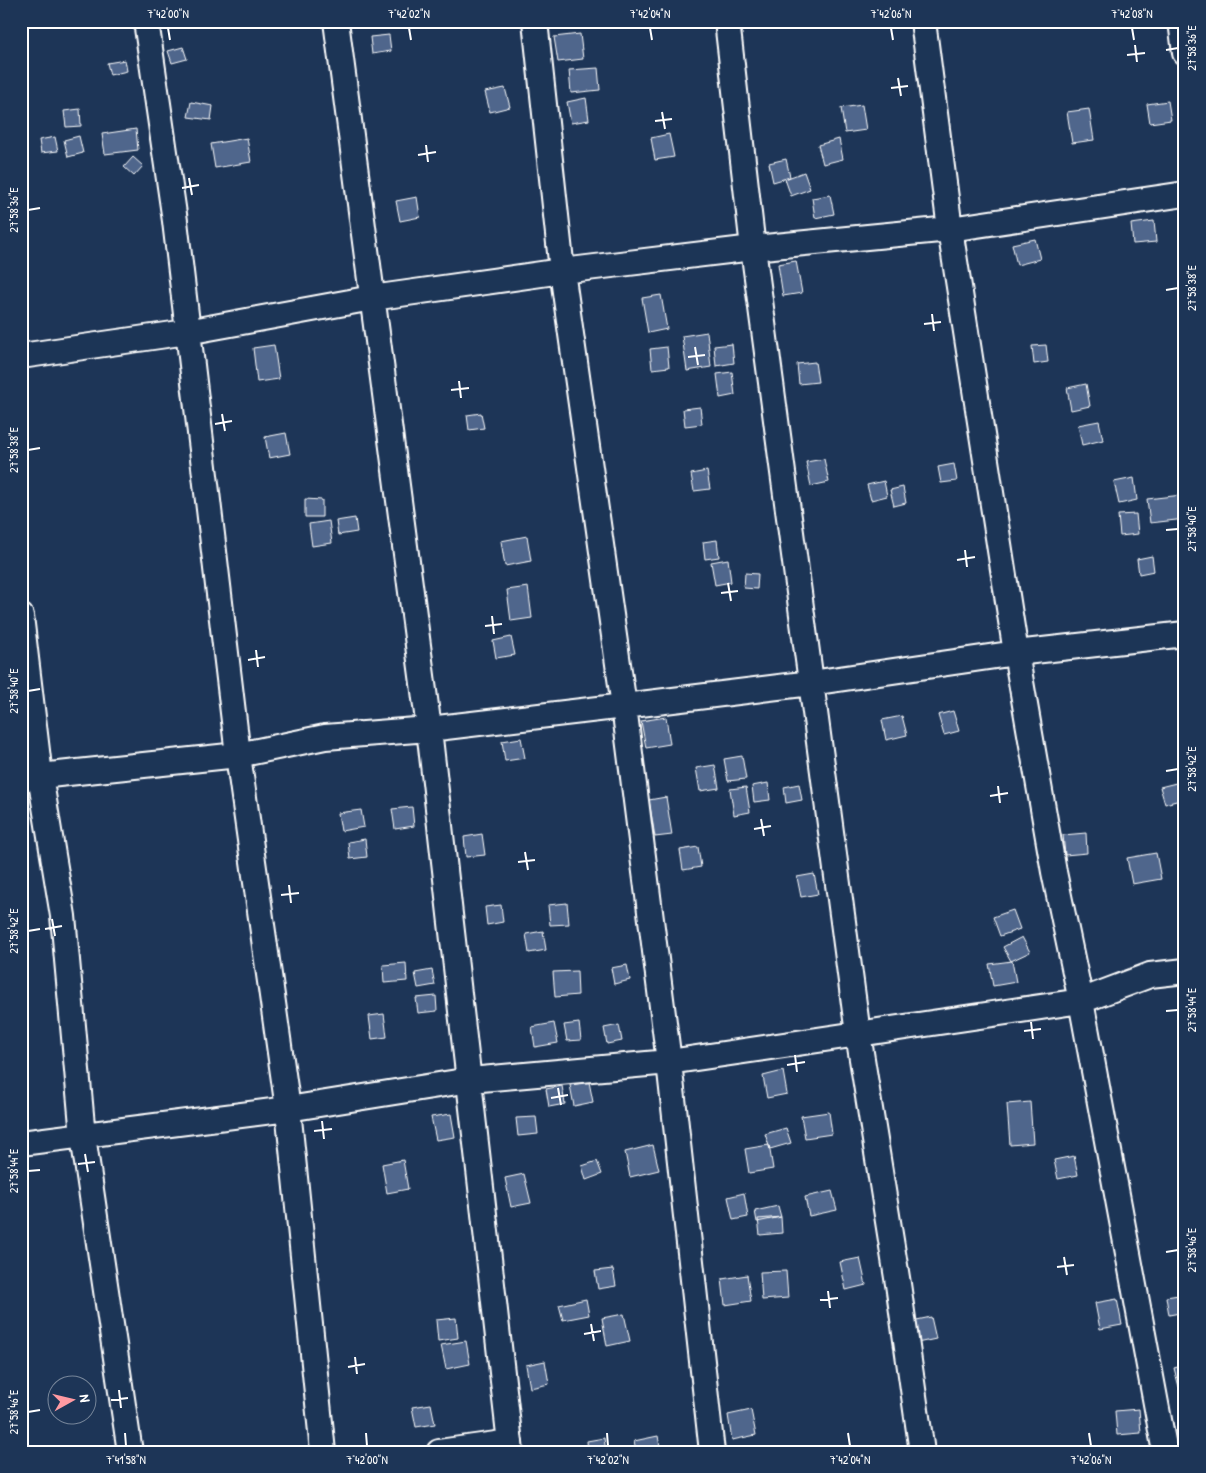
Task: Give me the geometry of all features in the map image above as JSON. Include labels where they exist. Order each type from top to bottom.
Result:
[{"type":"street","points":[[146,21],[175,221],[238,755],[288,1108],[323,1452]]},
{"type":"street","points":[[336,21],[429,728],[511,1447],[439,1452]]},
{"type":"street","points":[[535,21],[562,271],[624,706],[668,1062],[712,1452]]},
{"type":"street","points":[[727,21],[753,248],[858,1034],[898,1284],[922,1452]]},
{"type":"street","points":[[923,21],[950,229],[1016,652],[1054,872],[1081,1001],[1165,1452]]},
{"type":"street","points":[[1181,21],[1185,53]]},
{"type":"street","points":[[21,356],[188,332],[372,298],[562,271],[753,248],[950,229],[1185,194]]},
{"type":"street","points":[[21,616],[31,778],[63,916],[83,1136],[130,1452]]},
{"type":"street","points":[[31,778],[238,755],[325,737],[429,728],[811,684],[1016,652],[1185,634]]},
{"type":"street","points":[[21,1143],[288,1108],[470,1080],[668,1062],[858,1034],[1081,1001],[1150,975],[1185,971]]},
{"type":"building","points":[[580,34],[583,59],[558,62],[554,37]]},
{"type":"building","points":[[389,35],[391,51],[372,54],[370,37]]},
{"type":"building","points":[[183,47],[187,59],[172,63],[168,51]]},
{"type":"building","points":[[125,60],[127,71],[110,75],[107,63]]},
{"type":"building","points":[[598,68],[600,90],[571,93],[569,70]]},
{"type":"building","points":[[505,88],[510,107],[490,112],[485,92]]},
{"type":"building","points":[[586,98],[589,120],[571,123],[567,102]]},
{"type":"building","points":[[1168,101],[1171,120],[1150,123],[1147,104]]},
{"type":"building","points":[[191,102],[213,106],[211,120],[188,117]]},
{"type":"building","points":[[862,105],[866,130],[845,133],[841,108]]},
{"type":"building","points":[[80,109],[81,126],[66,127],[64,111]]},
{"type":"building","points":[[1089,109],[1094,140],[1072,143],[1067,112]]},
{"type":"building","points":[[136,129],[138,150],[105,154],[102,134]]},
{"type":"building","points":[[669,134],[674,157],[655,160],[651,138]]},
{"type":"building","points":[[79,136],[83,153],[68,157],[64,140]]},
{"type":"building","points":[[55,137],[58,151],[41,153],[39,140]]},
{"type":"building","points":[[247,138],[251,162],[215,168],[211,144]]},
{"type":"building","points":[[839,139],[843,159],[823,164],[818,145]]},
{"type":"building","points":[[133,157],[143,166],[134,176],[124,167]]},
{"type":"building","points":[[786,159],[790,177],[773,182],[769,163]]},
{"type":"building","points":[[804,172],[810,189],[791,196],[785,179]]},
{"type":"building","points":[[830,195],[834,214],[815,218],[812,198]]},
{"type":"building","points":[[417,197],[420,217],[400,221],[396,201]]},
{"type":"building","points":[[1154,221],[1156,242],[1133,244],[1131,224]]},
{"type":"building","points":[[1035,239],[1040,259],[1017,265],[1012,244]]},
{"type":"building","points":[[796,261],[802,293],[783,296],[778,264]]},
{"type":"building","points":[[661,295],[667,329],[648,333],[642,298]]},
{"type":"building","points":[[707,332],[711,367],[687,371],[682,336]]},
{"type":"building","points":[[732,344],[734,363],[716,366],[714,346]]},
{"type":"building","points":[[274,345],[279,379],[257,382],[253,348]]},
{"type":"building","points":[[1046,345],[1048,362],[1034,364],[1032,346]]},
{"type":"building","points":[[667,347],[669,367],[652,369],[650,349]]},
{"type":"building","points":[[815,362],[818,382],[799,384],[797,364]]},
{"type":"building","points":[[732,372],[735,395],[720,398],[717,374]]},
{"type":"building","points":[[1086,384],[1090,406],[1071,410],[1067,388]]},
{"type":"building","points":[[700,407],[702,424],[685,426],[683,409]]},
{"type":"building","points":[[481,413],[484,428],[469,430],[467,415]]},
{"type":"building","points":[[1099,421],[1103,440],[1082,445],[1078,425]]},
{"type":"building","points":[[286,433],[290,454],[269,458],[265,437]]},
{"type":"building","points":[[824,459],[829,482],[811,486],[806,462]]},
{"type":"building","points":[[954,464],[957,481],[941,483],[938,467]]},
{"type":"building","points":[[707,471],[710,489],[694,491],[691,474]]},
{"type":"building","points":[[1134,478],[1137,500],[1119,504],[1114,482]]},
{"type":"building","points":[[884,481],[887,496],[871,500],[867,485]]},
{"type":"building","points":[[903,487],[906,503],[894,506],[890,490]]},
{"type":"building","points":[[1182,495],[1185,519],[1150,523],[1147,499]]},
{"type":"building","points":[[305,499],[322,500],[322,517],[305,517]]},
{"type":"building","points":[[1136,514],[1138,534],[1120,536],[1118,515]]},
{"type":"building","points":[[355,518],[357,532],[338,535],[336,521]]},
{"type":"building","points":[[329,521],[332,543],[312,546],[309,524]]},
{"type":"building","points":[[527,536],[531,561],[505,566],[501,541]]},
{"type":"building","points":[[717,540],[719,557],[705,559],[703,542]]},
{"type":"building","points":[[1152,556],[1154,571],[1139,574],[1137,559]]},
{"type":"building","points":[[728,559],[731,582],[715,585],[711,562]]},
{"type":"building","points":[[745,573],[758,574],[757,589],[744,588]]},
{"type":"building","points":[[1185,578],[1185,594],[1181,594],[1179,579]]},
{"type":"building","points":[[528,587],[532,618],[511,621],[507,590]]},
{"type":"building","points":[[511,637],[515,655],[496,658],[493,641]]},
{"type":"building","points":[[953,711],[959,731],[944,735],[938,715]]},
{"type":"building","points":[[902,716],[907,735],[886,740],[882,720]]},
{"type":"building","points":[[666,717],[670,744],[646,748],[641,721]]},
{"type":"building","points":[[521,738],[525,758],[505,761],[502,741]]},
{"type":"building","points":[[742,756],[746,779],[728,781],[724,759]]},
{"type":"building","points":[[715,765],[719,788],[700,791],[696,768]]},
{"type":"building","points":[[1180,782],[1184,799],[1165,804],[1160,787]]},
{"type":"building","points":[[768,783],[770,800],[754,802],[752,786]]},
{"type":"building","points":[[799,784],[802,800],[786,803],[784,787]]},
{"type":"building","points":[[746,787],[750,812],[734,815],[730,789]]},
{"type":"building","points":[[666,797],[672,835],[655,837],[649,800]]},
{"type":"building","points":[[412,807],[414,826],[395,829],[392,809]]},
{"type":"building","points":[[361,810],[364,827],[341,831],[338,813]]},
{"type":"building","points":[[1086,833],[1087,853],[1065,855],[1063,835]]},
{"type":"building","points":[[482,834],[485,855],[466,857],[464,837]]},
{"type":"building","points":[[365,839],[367,857],[350,859],[348,842]]},
{"type":"building","points":[[698,847],[701,867],[683,870],[680,850]]},
{"type":"building","points":[[1156,853],[1161,879],[1132,884],[1127,858]]},
{"type":"building","points":[[814,874],[818,894],[801,897],[797,877]]},
{"type":"building","points":[[567,903],[569,924],[550,925],[548,905]]},
{"type":"building","points":[[501,905],[503,922],[487,925],[485,907]]},
{"type":"building","points":[[1013,910],[1020,929],[1000,936],[993,917]]},
{"type":"building","points":[[543,931],[546,950],[529,953],[526,934]]},
{"type":"building","points":[[1022,937],[1030,952],[1011,961],[1003,947]]},
{"type":"building","points":[[1012,961],[1016,982],[993,986],[989,964]]},
{"type":"building","points":[[406,963],[407,981],[384,983],[383,965]]},
{"type":"building","points":[[627,965],[630,980],[614,984],[611,968]]},
{"type":"building","points":[[432,970],[435,985],[418,988],[415,973]]},
{"type":"building","points":[[577,971],[578,995],[555,997],[553,972]]},
{"type":"building","points":[[436,996],[437,1011],[418,1013],[416,998]]},
{"type":"building","points":[[384,1014],[387,1037],[372,1039],[369,1016]]},
{"type":"building","points":[[554,1023],[558,1043],[535,1047],[532,1027]]},
{"type":"building","points":[[579,1023],[581,1040],[567,1041],[564,1025]]},
{"type":"building","points":[[619,1025],[622,1041],[607,1044],[604,1028]]},
{"type":"building","points":[[783,1071],[787,1094],[767,1098],[763,1076]]},
{"type":"building","points":[[589,1082],[593,1102],[574,1106],[570,1085]]},
{"type":"building","points":[[562,1086],[565,1104],[549,1107],[546,1089]]},
{"type":"building","points":[[1030,1102],[1033,1143],[1010,1145],[1007,1104]]},
{"type":"building","points":[[829,1112],[832,1134],[805,1138],[801,1116]]},
{"type":"building","points":[[451,1114],[455,1137],[436,1140],[431,1117]]},
{"type":"building","points":[[536,1117],[538,1134],[518,1136],[516,1118]]},
{"type":"building","points":[[786,1128],[791,1143],[770,1149],[765,1134]]},
{"type":"building","points":[[653,1145],[659,1170],[630,1177],[625,1152]]},
{"type":"building","points":[[769,1145],[773,1169],[749,1173],[745,1149]]},
{"type":"building","points":[[1074,1156],[1078,1175],[1058,1179],[1054,1160]]},
{"type":"building","points":[[403,1160],[408,1189],[387,1193],[382,1164]]},
{"type":"building","points":[[597,1161],[602,1174],[586,1180],[582,1166]]},
{"type":"building","points":[[524,1174],[531,1203],[511,1207],[505,1178]]},
{"type":"building","points":[[832,1191],[837,1210],[809,1216],[805,1197]]},
{"type":"building","points":[[744,1193],[748,1217],[733,1220],[728,1197]]},
{"type":"building","points":[[778,1206],[781,1217],[757,1222],[755,1211]]},
{"type":"building","points":[[781,1217],[782,1233],[760,1235],[758,1219]]},
{"type":"building","points":[[860,1258],[866,1285],[846,1290],[840,1262]]},
{"type":"building","points":[[613,1269],[616,1286],[598,1289],[595,1271]]},
{"type":"building","points":[[786,1271],[788,1298],[762,1300],[760,1272]]},
{"type":"building","points":[[747,1275],[751,1301],[725,1305],[722,1279]]},
{"type":"building","points":[[1185,1294],[1185,1312],[1169,1315],[1166,1297]]},
{"type":"building","points":[[586,1299],[589,1315],[563,1320],[559,1305]]},
{"type":"building","points":[[1117,1299],[1122,1325],[1100,1329],[1095,1303]]},
{"type":"building","points":[[624,1314],[630,1341],[607,1346],[602,1318]]},
{"type":"building","points":[[931,1317],[936,1339],[917,1343],[912,1321]]},
{"type":"building","points":[[456,1318],[458,1338],[438,1341],[436,1320]]},
{"type":"building","points":[[466,1341],[470,1364],[446,1369],[441,1345]]},
{"type":"building","points":[[545,1361],[549,1384],[530,1388],[526,1365]]},
{"type":"building","points":[[1185,1365],[1185,1385],[1179,1387],[1174,1368]]},
{"type":"building","points":[[431,1404],[435,1424],[416,1427],[412,1407]]},
{"type":"building","points":[[1139,1409],[1141,1433],[1117,1435],[1115,1411]]},
{"type":"building","points":[[751,1410],[756,1435],[732,1440],[728,1415]]},
{"type":"building","points":[[658,1436],[661,1452],[636,1452],[634,1441]]},
{"type":"building","points":[[604,1438],[606,1452],[588,1452],[587,1441]]}]
